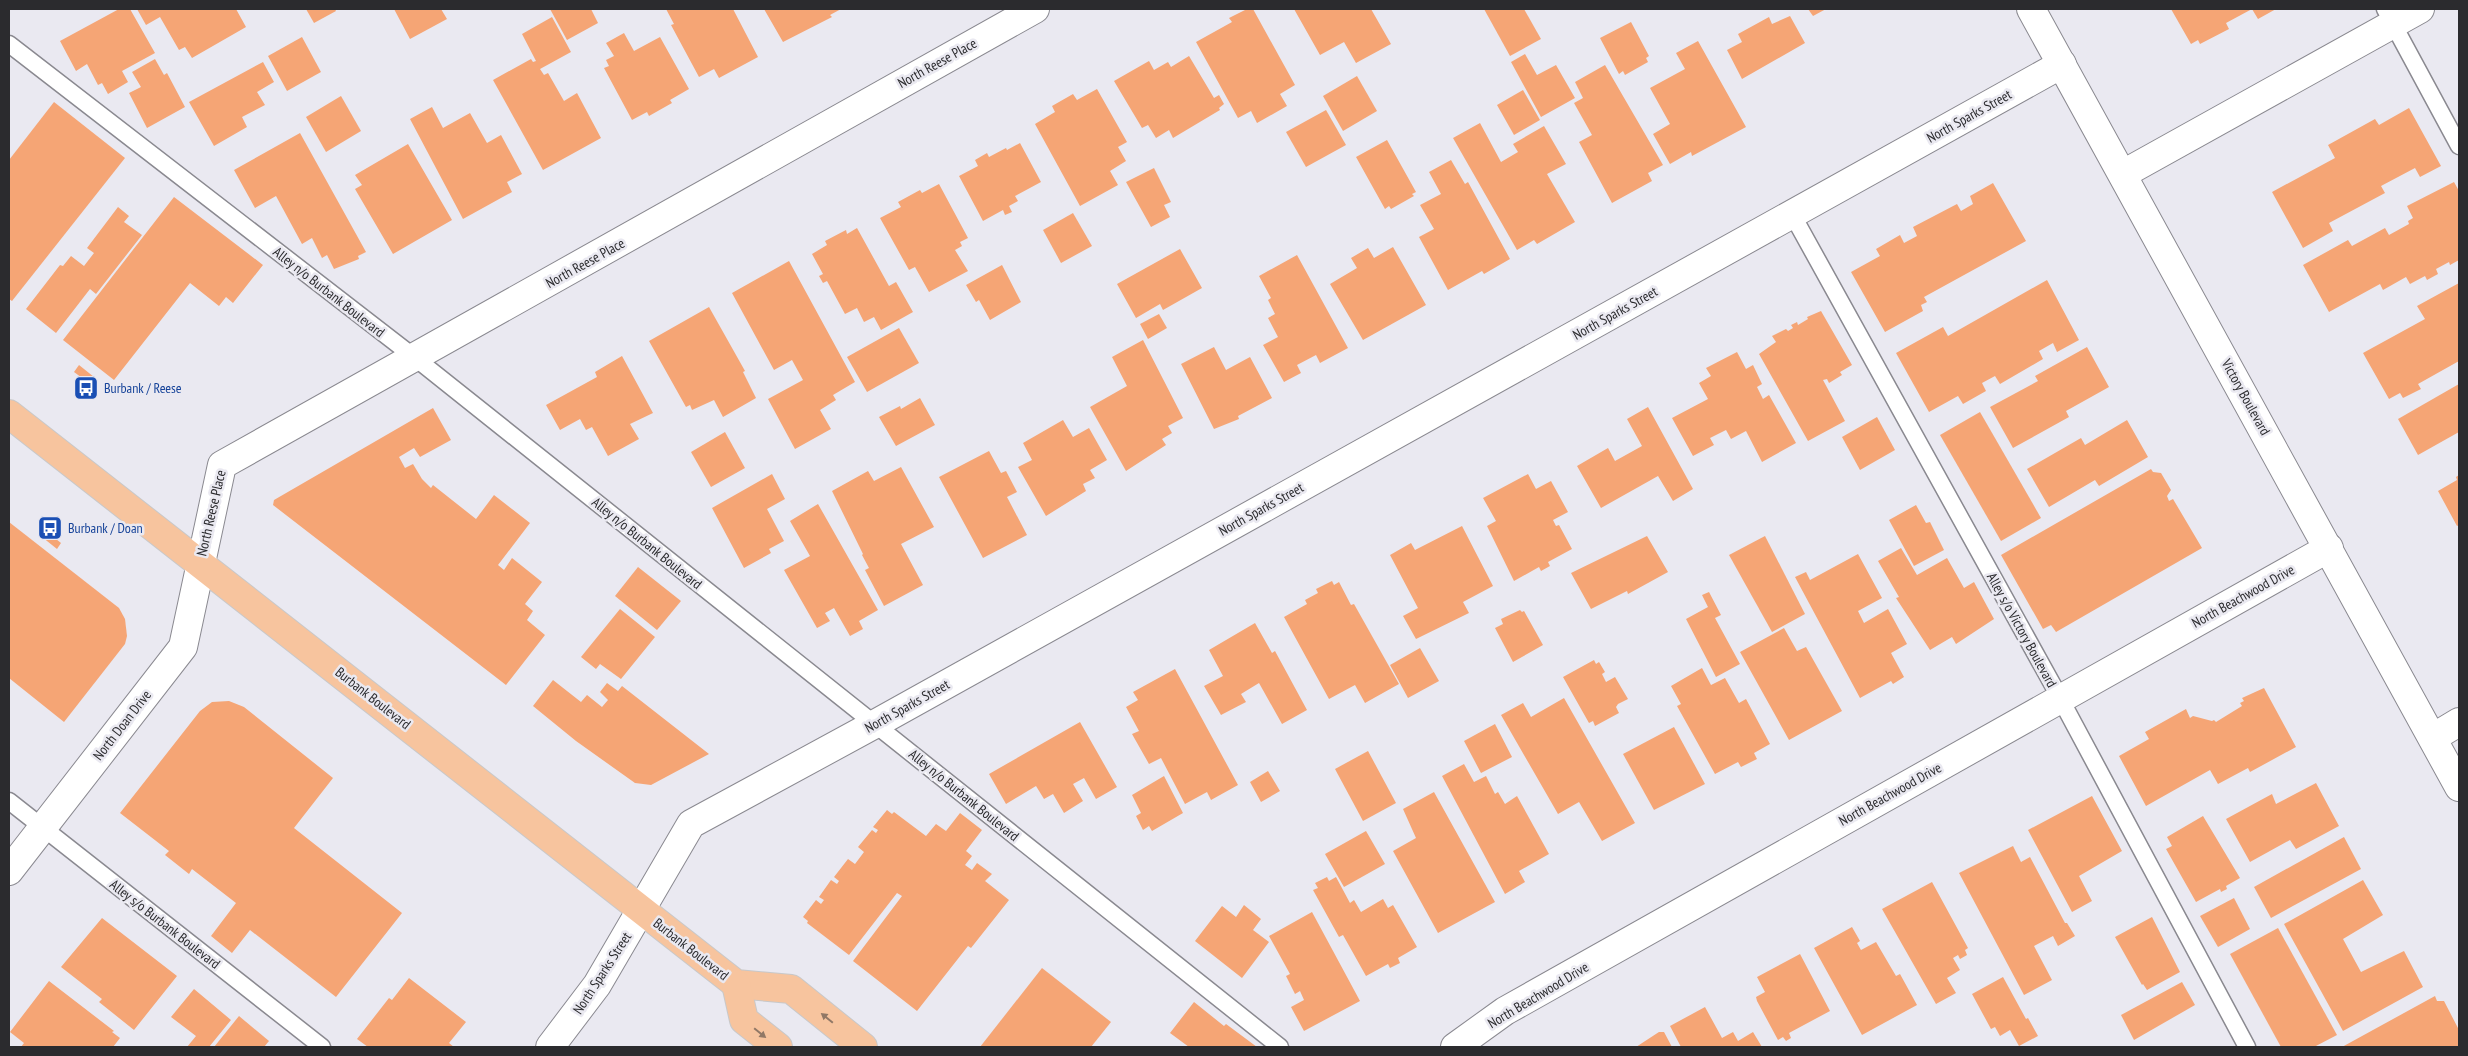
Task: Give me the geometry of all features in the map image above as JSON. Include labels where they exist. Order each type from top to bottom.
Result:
[{"type":"main road","name":"Burbank Boulevard","points":[[9,414],[736,984],[791,989],[864,1047]]},
{"type":"main road","name":"Burbank Boulevard","points":[[736,984],[744,1020],[778,1047]]},
{"type":"street","name":"North Reese Place","points":[[200,563],[222,465],[1035,9]]},
{"type":"street","name":"Victory Boulevard","points":[[2031,9],[2434,738],[2459,787]]},
{"type":"street","points":[[2123,174],[2389,16],[2420,9]]},
{"type":"street","name":"North Sparks Street","points":[[550,1047],[597,984],[691,824],[875,724],[2062,64]]},
{"type":"street","name":"North Beachwood Drive","points":[[1455,1047],[1505,1011],[2329,548]]},
{"type":"street","name":"North Doan Drive","points":[[9,870],[183,647],[200,563]]},
{"type":"street","points":[[2434,738],[2459,722]]},
{"type":"lane","points":[[2389,16],[2459,146]]},
{"type":"lane","name":"Alley n/o Burbank Boulevard","points":[[9,44],[414,358],[1280,1047]]},
{"type":"lane","name":"Alley s/o Victory Boulevard","points":[[1792,214],[2060,698],[2247,1047]]},
{"type":"lane","name":"Alley s/o Burbank Boulevard","points":[[9,801],[322,1047]]},
{"type":"building","points":[[119,9],[130,9],[155,53],[122,71],[128,82],[108,94],[102,83],[98,85],[87,64],[76,71],[60,41]]},
{"type":"building","points":[[137,9],[236,9],[246,27],[192,58],[185,47],[179,50],[160,17],[146,25]]},
{"type":"building","points":[[306,9],[335,9],[336,11],[314,23]]},
{"type":"building","points":[[394,9],[441,9],[447,19],[410,39]]},
{"type":"building","points":[[550,9],[591,9],[598,23],[567,40]]},
{"type":"building","points":[[666,9],[733,9],[758,57],[719,78],[714,69],[699,77],[671,25],[674,24]]},
{"type":"building","points":[[764,9],[841,9],[830,15],[832,17],[783,42]]},
{"type":"building","points":[[1247,9],[1253,9],[1295,85],[1280,94],[1287,106],[1257,123],[1251,111],[1238,118],[1196,42],[1232,22],[1229,18]]},
{"type":"building","points":[[1294,9],[1371,9],[1391,44],[1356,63],[1344,42],[1320,55]]},
{"type":"building","points":[[1484,9],[1524,9],[1541,39],[1510,56]]},
{"type":"building","points":[[1808,9],[1826,9],[1813,16]]},
{"type":"building","points":[[2171,9],[2252,9],[2226,23],[2229,29],[2200,44],[2198,40],[2191,44]]},
{"type":"building","points":[[2252,9],[2276,9],[2258,19]]},
{"type":"building","points":[[1790,16],[1805,43],[1742,79],[1727,50],[1742,42],[1738,34],[1769,17],[1772,24]]},
{"type":"building","points":[[552,17],[571,52],[540,69],[544,75],[548,73],[564,101],[577,93],[601,138],[543,170],[493,80],[531,59],[533,62],[536,61],[522,34]]},
{"type":"building","points":[[1631,22],[1649,56],[1646,58],[1648,62],[1625,75],[1623,71],[1619,74],[1600,38]]},
{"type":"building","points":[[624,33],[634,51],[660,37],[689,89],[670,100],[672,103],[649,116],[647,112],[632,120],[604,68],[609,66],[606,60],[614,56],[606,43]]},
{"type":"building","points":[[302,37],[321,72],[287,91],[268,56]]},
{"type":"building","points":[[1698,41],[1746,127],[1692,156],[1691,152],[1670,164],[1653,134],[1670,124],[1650,88],[1685,69],[1676,53]]},
{"type":"building","points":[[1525,54],[1537,75],[1556,65],[1575,98],[1541,117],[1511,62]]},
{"type":"building","points":[[1189,56],[1214,98],[1219,95],[1224,104],[1219,108],[1220,110],[1173,138],[1169,130],[1156,138],[1148,125],[1142,128],[1114,81],[1149,61],[1154,70],[1168,62],[1171,67]]},
{"type":"building","points":[[155,59],[164,75],[167,73],[185,107],[147,128],[129,93],[141,87],[132,72]]},
{"type":"building","points":[[263,62],[274,82],[257,92],[265,105],[242,117],[247,127],[214,146],[189,102]]},
{"type":"building","points":[[1605,65],[1663,165],[1648,173],[1652,181],[1612,203],[1579,142],[1592,135],[1574,103],[1583,98],[1575,82]]},
{"type":"building","points":[[1357,76],[1377,111],[1343,131],[1323,96]]},
{"type":"building","points":[[1097,89],[1127,142],[1118,147],[1126,161],[1110,171],[1118,185],[1080,206],[1035,124],[1055,112],[1052,106],[1073,94],[1077,100]]},
{"type":"building","points":[[1523,90],[1540,120],[1514,135],[1497,105]]},
{"type":"building","points":[[341,96],[361,131],[326,152],[306,117]]},
{"type":"building","points":[[54,102],[125,158],[12,301],[9,299],[9,160]]},
{"type":"building","points":[[432,107],[443,128],[470,113],[487,143],[501,135],[522,174],[507,182],[512,192],[463,219],[410,119]]},
{"type":"building","points":[[2409,108],[2441,166],[2420,177],[2415,168],[2381,186],[2385,193],[2329,223],[2333,231],[2303,248],[2272,192],[2335,158],[2328,145],[2375,119],[2379,125]]},
{"type":"building","points":[[1326,110],[1346,145],[1306,167],[1286,132]]},
{"type":"building","points":[[1480,123],[1501,162],[1518,152],[1513,144],[1544,126],[1566,164],[1547,174],[1575,222],[1537,244],[1534,240],[1517,250],[1453,138]]},
{"type":"building","points":[[300,133],[366,252],[358,256],[359,259],[334,269],[327,255],[322,258],[312,238],[302,244],[276,196],[255,208],[234,170]]},
{"type":"building","points":[[1387,140],[1416,192],[1412,194],[1414,196],[1391,209],[1389,206],[1385,209],[1356,157]]},
{"type":"building","points":[[1020,143],[1041,182],[1015,196],[1018,201],[1009,206],[1012,212],[1005,215],[1003,210],[983,221],[959,176],[978,166],[975,160],[987,153],[989,157]]},
{"type":"building","points":[[408,144],[452,220],[393,254],[355,189],[362,185],[355,175]]},
{"type":"building","points":[[1451,160],[1465,184],[1468,182],[1510,259],[1484,274],[1482,271],[1448,290],[1419,237],[1434,229],[1420,205],[1441,194],[1429,172]]},
{"type":"building","points":[[1154,168],[1171,202],[1164,205],[1170,217],[1151,227],[1126,182]]},
{"type":"building","points":[[2454,182],[2459,191],[2459,260],[2450,265],[2449,262],[2436,269],[2438,274],[2427,280],[2425,276],[2410,284],[2406,277],[2383,290],[2380,284],[2329,312],[2303,265],[2348,240],[2352,246],[2385,228],[2389,235],[2409,224],[2408,221],[2413,218],[2407,206]]},
{"type":"building","points":[[1993,183],[2026,241],[1924,297],[1927,302],[1921,305],[1923,311],[1885,332],[1851,272],[1880,256],[1876,249],[1900,235],[1904,243],[1917,236],[1913,227],[1957,204],[1961,211],[1973,204],[1970,196]]},
{"type":"building","points":[[939,184],[968,238],[960,242],[962,246],[955,250],[968,271],[929,292],[915,267],[909,270],[880,218],[901,207],[898,202],[920,190],[922,193]]},
{"type":"building","points":[[174,197],[263,265],[233,303],[226,297],[219,306],[190,283],[114,380],[63,340]]},
{"type":"building","points":[[118,207],[129,216],[124,222],[142,235],[96,294],[90,289],[56,333],[26,309],[60,265],[63,266],[71,256],[84,266],[94,253],[87,248]]},
{"type":"building","points":[[1073,213],[1092,246],[1061,263],[1043,230]]},
{"type":"building","points":[[857,228],[889,286],[896,282],[913,312],[881,330],[874,317],[864,322],[857,308],[845,314],[827,281],[823,283],[819,276],[823,274],[812,254],[827,245],[825,241],[846,230],[847,234]]},
{"type":"building","points":[[1393,247],[1426,305],[1363,340],[1330,284],[1357,268],[1351,258],[1368,248],[1374,258]]},
{"type":"building","points":[[1180,249],[1202,288],[1163,310],[1160,304],[1136,318],[1117,284]]},
{"type":"building","points":[[1297,255],[1348,348],[1320,363],[1316,355],[1297,365],[1301,373],[1284,382],[1263,345],[1278,337],[1268,318],[1275,314],[1268,300],[1271,298],[1259,276]]},
{"type":"building","points":[[789,261],[855,382],[833,395],[836,400],[820,410],[831,429],[795,449],[768,399],[803,380],[792,360],[774,370],[732,293]]},
{"type":"building","points":[[1002,265],[1021,302],[990,320],[979,300],[976,302],[966,285]]},
{"type":"building","points":[[2047,280],[2079,340],[2057,352],[2053,343],[2039,351],[2043,359],[2000,384],[1995,376],[1982,383],[1986,391],[1963,404],[1958,396],[1929,412],[1896,353],[1943,327],[1948,336]]},
{"type":"building","points":[[2459,283],[2459,361],[2418,384],[2421,389],[2403,398],[2400,393],[2389,399],[2363,353],[2425,319],[2417,306]]},
{"type":"building","points":[[709,307],[745,371],[743,372],[756,398],[723,417],[714,400],[692,410],[690,405],[686,407],[649,341]]},
{"type":"building","points":[[1821,311],[1852,365],[1840,372],[1842,375],[1829,383],[1827,379],[1823,380],[1845,421],[1808,441],[1759,354],[1776,342],[1772,336],[1786,329],[1788,331],[1793,328],[1791,325],[1797,322],[1798,325],[1808,319],[1807,317]]},
{"type":"building","points":[[1159,314],[1167,328],[1148,339],[1140,324]]},
{"type":"building","points":[[899,328],[919,363],[867,392],[847,357]]},
{"type":"building","points":[[1143,340],[1183,418],[1168,426],[1172,433],[1162,439],[1166,445],[1126,471],[1090,407],[1127,386],[1112,357]]},
{"type":"building","points":[[1214,347],[1226,370],[1250,357],[1272,398],[1238,416],[1239,419],[1214,429],[1181,364]]},
{"type":"building","points":[[2087,347],[2109,387],[2066,411],[2069,417],[2013,448],[1990,407],[2038,381],[2035,376]]},
{"type":"building","points":[[1737,352],[1746,369],[1753,365],[1762,384],[1757,387],[1763,399],[1769,395],[1796,443],[1762,462],[1746,431],[1731,439],[1726,430],[1710,438],[1714,445],[1693,456],[1672,418],[1708,399],[1699,383],[1711,376],[1706,368]]},
{"type":"building","points":[[622,356],[653,413],[630,424],[639,439],[608,456],[592,427],[586,430],[580,419],[560,430],[546,405],[597,377],[595,372]]},
{"type":"building","points":[[79,365],[94,377],[89,383],[74,372]]},
{"type":"building","points":[[2459,384],[2459,432],[2418,455],[2398,419]]},
{"type":"building","points":[[920,398],[935,425],[896,446],[879,417],[900,406],[901,409]]},
{"type":"building","points":[[1648,407],[1693,489],[1673,501],[1658,476],[1601,508],[1577,466],[1608,448],[1615,461],[1642,446],[1627,419]]},
{"type":"building","points":[[433,408],[451,440],[420,457],[414,448],[399,457],[405,468],[413,464],[422,479],[431,488],[433,485],[476,519],[494,495],[530,523],[498,565],[504,570],[512,558],[542,582],[525,604],[533,611],[527,620],[545,635],[506,685],[273,505],[274,500]]},
{"type":"building","points":[[1980,412],[2041,518],[2001,541],[1940,435]]},
{"type":"building","points":[[1877,417],[1895,450],[1860,470],[1842,437]]},
{"type":"building","points":[[1063,420],[1073,437],[1089,428],[1107,460],[1090,470],[1095,478],[1083,484],[1086,491],[1046,516],[1018,467],[1032,460],[1023,443]]},
{"type":"building","points":[[2127,420],[2148,457],[2099,486],[2095,480],[2049,507],[2027,469],[2081,438],[2085,445]]},
{"type":"building","points":[[725,432],[745,468],[711,487],[691,452]]},
{"type":"building","points":[[989,451],[1001,473],[1006,471],[1017,492],[1007,497],[1027,535],[983,558],[939,477]]},
{"type":"building","points":[[901,467],[934,527],[901,544],[923,585],[884,606],[865,570],[869,568],[832,491],[868,471],[874,481]]},
{"type":"building","points":[[2151,469],[2153,472],[2161,473],[2171,490],[2167,496],[2169,501],[2173,499],[2202,548],[2056,632],[2051,625],[2043,629],[2001,555]]},
{"type":"building","points":[[772,474],[785,499],[767,509],[784,541],[769,549],[771,553],[744,568],[712,508]]},
{"type":"building","points":[[1528,474],[1536,489],[1551,481],[1568,512],[1553,520],[1556,526],[1559,525],[1572,549],[1548,562],[1550,566],[1541,571],[1539,567],[1514,581],[1487,526],[1496,521],[1483,498]]},
{"type":"building","points":[[2459,475],[2459,525],[2457,526],[2438,491],[2457,480],[2456,477]]},
{"type":"building","points":[[818,504],[878,610],[859,621],[863,629],[850,636],[834,608],[825,613],[830,621],[817,628],[784,570],[810,556],[790,521]]},
{"type":"building","points":[[1916,505],[1926,523],[1930,522],[1944,550],[1914,566],[1889,520]]},
{"type":"building","points":[[9,522],[119,608],[125,619],[127,636],[125,644],[64,722],[9,678]]},
{"type":"building","points":[[1462,526],[1493,586],[1463,602],[1469,613],[1416,639],[1403,616],[1418,608],[1390,555],[1411,543],[1415,550]]},
{"type":"building","points":[[46,531],[61,543],[57,549],[42,537]]},
{"type":"building","points":[[1647,536],[1668,572],[1628,594],[1627,591],[1591,609],[1571,573]]},
{"type":"building","points":[[1765,536],[1805,614],[1772,632],[1729,555]]},
{"type":"building","points":[[1901,548],[1917,575],[1947,558],[1964,588],[1974,582],[1994,619],[1956,644],[1952,637],[1930,650],[1896,598],[1899,597],[1878,561]]},
{"type":"building","points":[[1858,554],[1882,598],[1858,611],[1864,623],[1888,609],[1907,644],[1891,653],[1904,677],[1893,684],[1891,681],[1860,698],[1795,577],[1806,572],[1810,580]]},
{"type":"building","points":[[638,567],[681,601],[657,630],[615,596]]},
{"type":"building","points":[[1332,581],[1334,585],[1339,582],[1351,605],[1354,604],[1399,684],[1365,703],[1355,685],[1329,699],[1284,617],[1307,604],[1305,600],[1318,593],[1316,589]]},
{"type":"building","points":[[1709,592],[1721,615],[1715,618],[1740,664],[1716,677],[1686,619],[1708,607],[1702,595]]},
{"type":"building","points":[[620,609],[655,637],[621,679],[600,664],[596,669],[581,657]]},
{"type":"building","points":[[1520,610],[1524,611],[1543,645],[1513,662],[1495,628],[1503,624],[1501,619]]},
{"type":"building","points":[[1255,623],[1272,653],[1275,651],[1307,710],[1282,724],[1259,683],[1241,694],[1246,702],[1221,715],[1204,686],[1223,676],[1209,650]]},
{"type":"building","points":[[1784,628],[1797,651],[1806,647],[1842,711],[1789,740],[1740,652]]},
{"type":"building","points":[[1420,648],[1439,681],[1408,698],[1390,665]]},
{"type":"building","points":[[1594,660],[1596,664],[1599,662],[1605,672],[1602,674],[1606,682],[1615,677],[1628,699],[1616,707],[1619,713],[1595,726],[1593,721],[1589,723],[1563,677]]},
{"type":"building","points":[[1702,668],[1711,685],[1725,678],[1739,703],[1746,699],[1770,744],[1754,753],[1757,759],[1741,767],[1738,762],[1715,774],[1677,706],[1681,704],[1671,686]]},
{"type":"building","points":[[1175,669],[1238,785],[1211,800],[1207,792],[1185,804],[1161,758],[1149,764],[1132,734],[1139,731],[1126,707],[1138,700],[1133,692]]},
{"type":"building","points":[[553,680],[581,702],[587,695],[602,707],[608,700],[600,692],[607,683],[618,691],[622,686],[709,754],[651,785],[635,783],[576,741],[533,706]]},
{"type":"building","points":[[2264,688],[2296,747],[2250,772],[2248,768],[2218,784],[2210,770],[2146,806],[2119,756],[2149,739],[2145,732],[2186,709],[2190,718],[2193,716],[2216,722],[2242,706],[2240,703],[2244,701],[2242,698]]},
{"type":"building","points":[[1564,698],[1635,823],[1602,841],[1579,802],[1558,814],[1501,715],[1523,703],[1531,717]]},
{"type":"building","points":[[229,701],[244,707],[333,778],[294,828],[402,913],[336,997],[250,930],[232,953],[211,936],[236,903],[192,869],[189,874],[165,855],[169,851],[120,813],[200,711],[212,702]]},
{"type":"building","points":[[1080,722],[1117,787],[1096,799],[1084,778],[1073,784],[1083,801],[1064,813],[1053,794],[1044,799],[1036,786],[1006,804],[989,774]]},
{"type":"building","points":[[1495,724],[1512,757],[1481,773],[1464,741]]},
{"type":"building","points":[[1674,727],[1705,784],[1654,810],[1623,754]]},
{"type":"building","points":[[1368,751],[1396,803],[1363,821],[1335,769]]},
{"type":"building","points":[[1464,764],[1474,782],[1486,776],[1495,794],[1498,792],[1505,804],[1517,796],[1549,854],[1519,871],[1525,882],[1505,894],[1442,776]]},
{"type":"building","points":[[1268,771],[1280,791],[1261,802],[1250,782]]},
{"type":"building","points":[[1164,776],[1183,813],[1152,831],[1149,826],[1143,830],[1136,816],[1141,813],[1132,795]]},
{"type":"building","points":[[2316,783],[2339,826],[2296,849],[2290,840],[2250,862],[2226,819],[2272,794],[2276,804]]},
{"type":"building","points":[[1434,792],[1495,902],[1438,933],[1393,851],[1416,838],[1403,809]]},
{"type":"building","points":[[2092,796],[2122,851],[2079,876],[2092,901],[2072,912],[2028,830]]},
{"type":"building","points":[[887,810],[892,814],[894,812],[926,836],[936,824],[946,831],[960,813],[982,830],[966,851],[972,856],[965,865],[972,870],[977,863],[992,874],[985,881],[1009,900],[971,948],[968,946],[917,1011],[853,961],[902,896],[897,893],[849,955],[807,923],[808,921],[803,917],[816,900],[821,904],[824,900],[819,897],[831,880],[837,884],[839,881],[834,877],[848,859],[855,864],[864,852],[858,847],[872,830],[876,833],[878,830],[873,827]]},
{"type":"building","points":[[2203,816],[2240,878],[2226,886],[2227,889],[2221,892],[2220,889],[2196,902],[2166,849],[2172,846],[2167,837]]},
{"type":"building","points":[[1366,831],[1385,864],[1344,887],[1325,854]]},
{"type":"building","points":[[2344,837],[2361,869],[2271,918],[2254,887]]},
{"type":"building","points":[[2013,846],[2021,862],[2030,857],[2065,923],[2067,923],[2075,936],[2058,946],[2053,936],[2034,946],[2052,980],[2024,995],[1959,873]]},
{"type":"building","points":[[1327,877],[1329,881],[1336,877],[1350,903],[1354,900],[1361,912],[1383,899],[1388,908],[1393,905],[1417,947],[1398,958],[1400,963],[1390,968],[1388,964],[1366,976],[1343,935],[1339,937],[1313,890],[1318,888],[1315,883]]},
{"type":"building","points":[[2363,880],[2383,915],[2343,939],[2361,972],[2404,951],[2423,987],[2343,1031],[2284,924]]},
{"type":"building","points":[[1932,882],[1968,948],[1965,950],[1967,955],[1960,959],[1958,955],[1953,958],[1960,970],[1947,978],[1956,993],[1936,1004],[1882,909]]},
{"type":"building","points":[[2234,898],[2250,929],[2218,947],[2200,916]]},
{"type":"building","points":[[1244,905],[1261,919],[1253,930],[1269,942],[1242,978],[1195,941],[1222,906],[1236,917]]},
{"type":"building","points":[[1312,912],[1360,1001],[1304,1031],[1291,1007],[1304,1000],[1300,991],[1295,994],[1286,976],[1290,974],[1269,936]]},
{"type":"building","points":[[2152,917],[2180,972],[2147,990],[2142,985],[2115,937]]},
{"type":"building","points":[[102,918],[177,976],[134,1030],[99,1002],[102,999],[61,967]]},
{"type":"building","points":[[1852,927],[1860,941],[1857,943],[1861,950],[1876,942],[1896,976],[1900,974],[1917,1005],[1862,1035],[1814,948]]},
{"type":"building","points":[[2278,928],[2337,1035],[2314,1047],[2281,1047],[2230,954]]},
{"type":"building","points":[[1800,954],[1830,1011],[1789,1033],[1791,1038],[1786,1041],[1783,1037],[1778,1040],[1757,1001],[1756,997],[1765,992],[1757,977]]},
{"type":"building","points":[[1042,968],[1111,1022],[1091,1047],[980,1047]]},
{"type":"building","points":[[2003,977],[2026,1019],[2028,1018],[2038,1036],[2019,1046],[2010,1030],[2000,1036],[1995,1027],[1991,1029],[1972,994]]},
{"type":"building","points":[[409,978],[466,1022],[449,1043],[454,1047],[368,1047],[357,1039],[389,998],[392,1000]]},
{"type":"building","points":[[49,981],[114,1031],[112,1032],[120,1038],[113,1047],[21,1047],[24,1043],[10,1032]]},
{"type":"building","points":[[2182,982],[2195,1005],[2134,1040],[2121,1015]]},
{"type":"building","points":[[194,989],[231,1020],[209,1047],[187,1047],[196,1036],[171,1017]]},
{"type":"building","points":[[2435,996],[2437,1001],[2444,1001],[2459,1030],[2459,1047],[2342,1047]]},
{"type":"building","points":[[1194,1002],[1224,1026],[1226,1024],[1257,1047],[1189,1047],[1170,1033]]},
{"type":"building","points":[[1705,1007],[1722,1038],[1733,1032],[1738,1041],[1753,1032],[1762,1047],[1681,1047],[1670,1026]]},
{"type":"building","points":[[239,1016],[269,1041],[264,1047],[214,1047]]},
{"type":"building","points":[[1659,1032],[1664,1032],[1672,1047],[1636,1047]]},
{"type":"place","name":"Burbank / Reese","points":[[86,388]]},
{"type":"place","name":"Burbank / Doan","points":[[50,528]]}]
